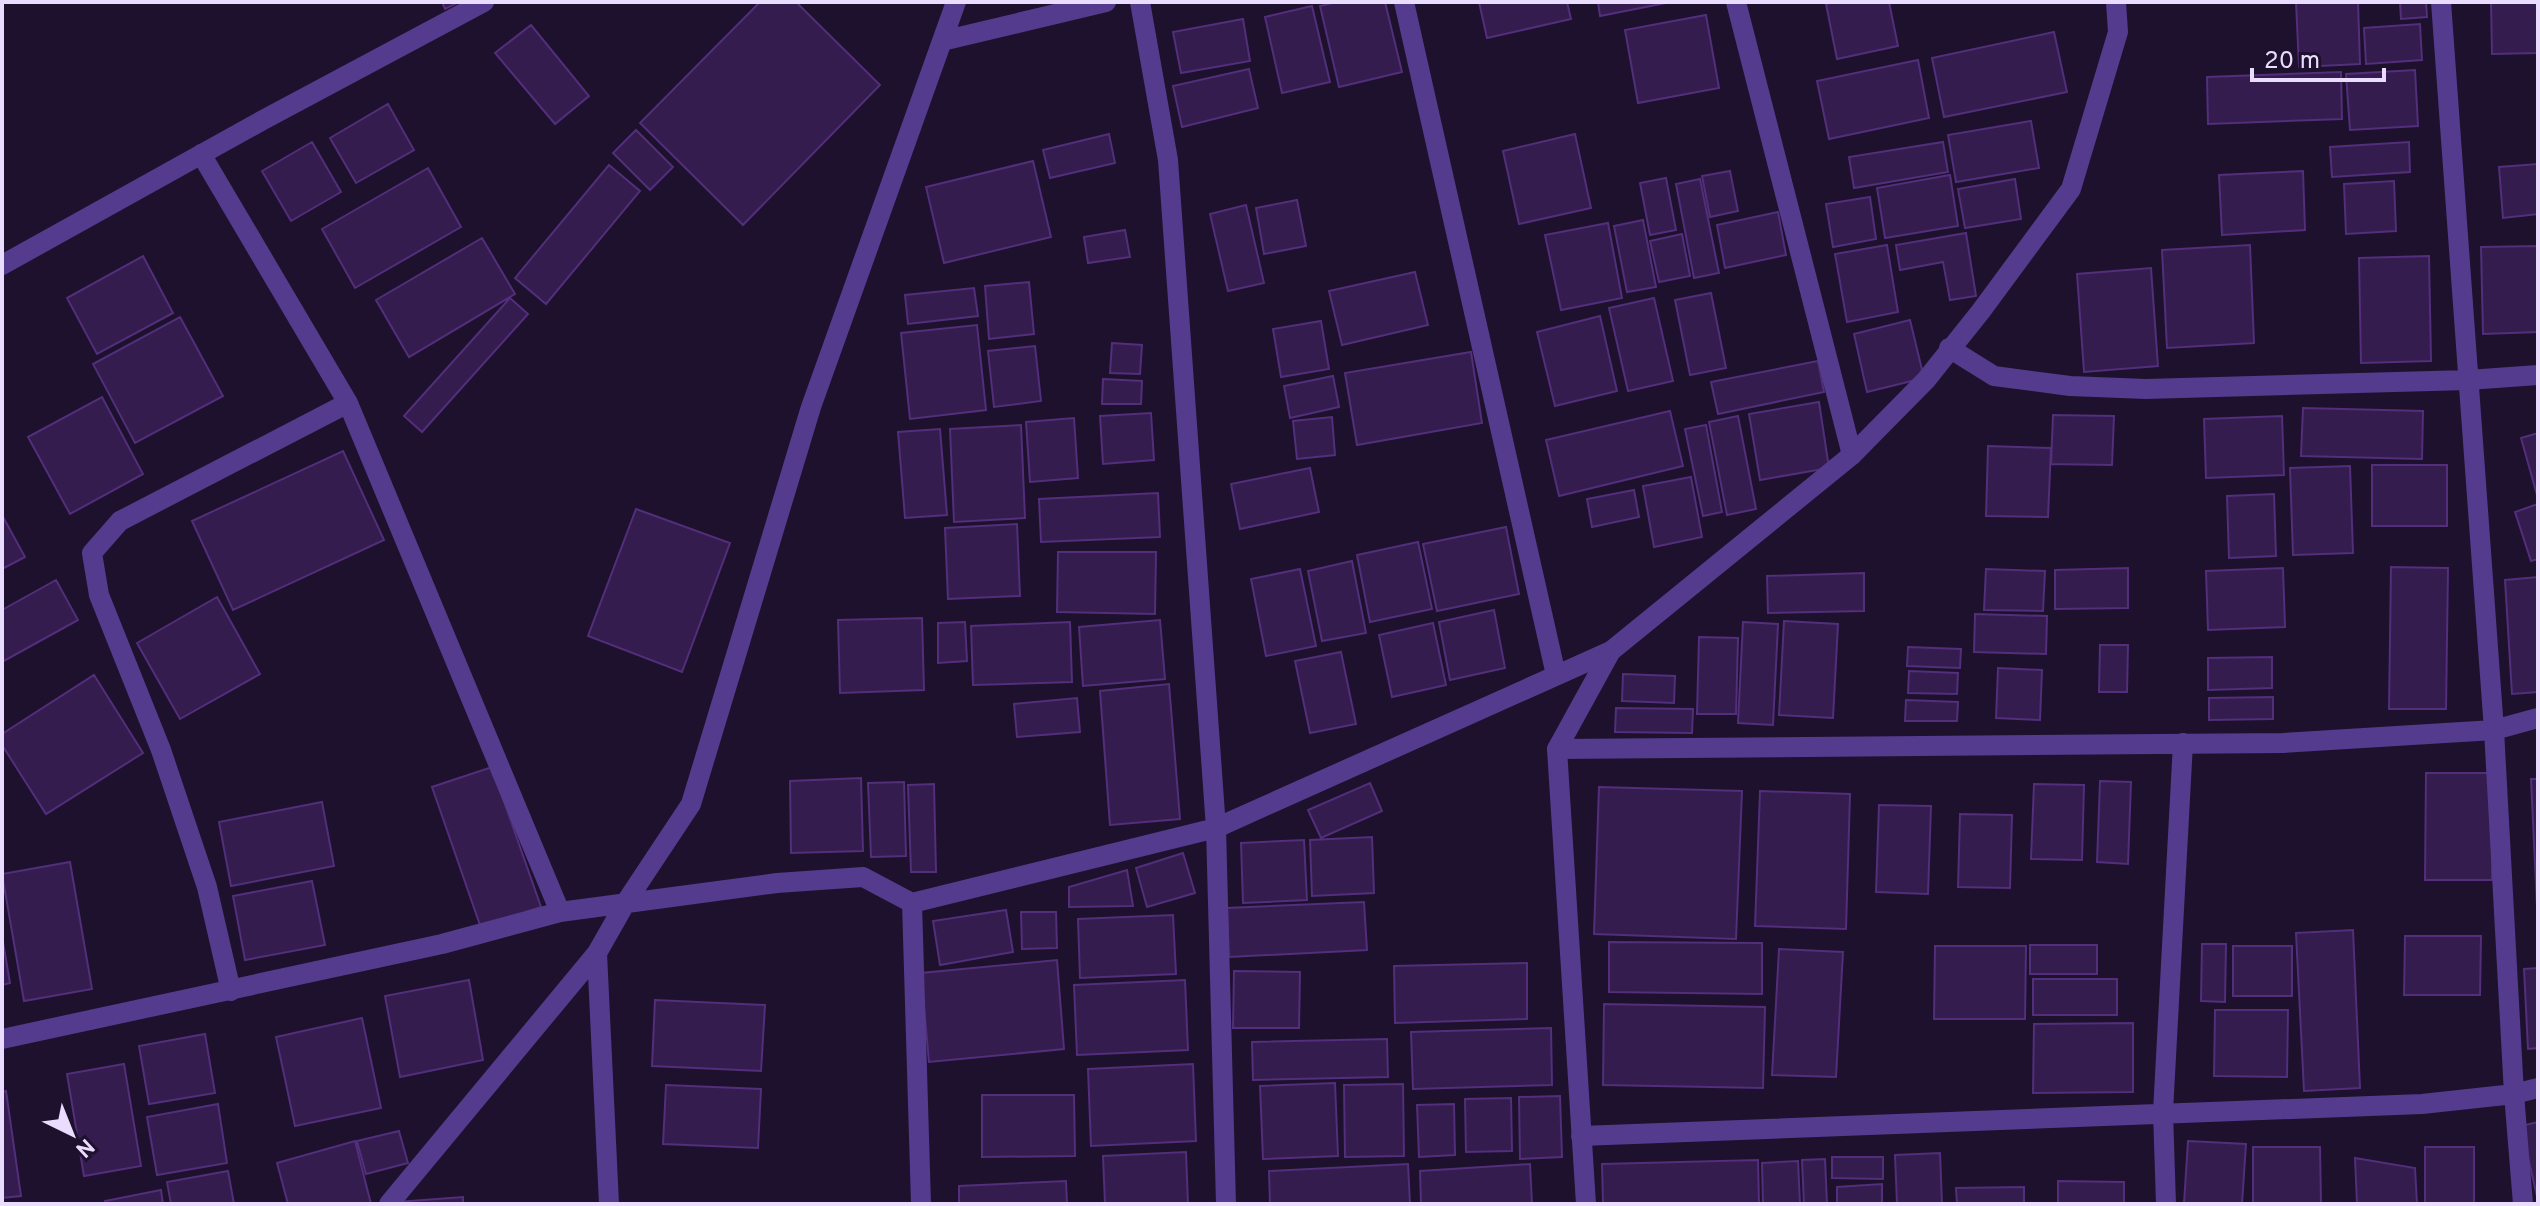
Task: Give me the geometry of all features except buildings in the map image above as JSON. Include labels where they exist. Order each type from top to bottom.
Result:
[{"type":"street","points":[[2,265],[484,2]]},
{"type":"street","points":[[389,1204],[597,953],[626,902],[691,804],[811,407],[956,2]]},
{"type":"street","points":[[942,41],[1106,2]]},
{"type":"street","points":[[1140,2],[1168,160],[1216,828],[1226,1204]]},
{"type":"street","points":[[1404,2],[1556,675]]},
{"type":"street","points":[[1736,2],[1852,455]]},
{"type":"street","points":[[2,1039],[442,944],[560,912],[626,902],[777,883],[863,877],[912,903],[1216,828],[1611,651],[1852,455],[1926,380],[1981,311],[2071,189],[2118,32],[2116,2]]},
{"type":"street","points":[[2441,2],[2494,730],[2523,1204]]},
{"type":"street","points":[[201,154],[348,403],[560,912]]},
{"type":"street","points":[[1949,348],[1994,376],[2070,386],[2146,389],[2468,380],[2538,375]]},
{"type":"street","points":[[231,991],[207,887],[161,750],[99,595],[92,553],[120,521],[348,403]]},
{"type":"street","points":[[1586,1204],[1557,749],[1611,651]]},
{"type":"street","points":[[1557,749],[2283,743],[2494,730],[2538,718]]},
{"type":"street","points":[[2166,1204],[2163,1112],[2183,743]]},
{"type":"street","points":[[912,903],[921,1204]]},
{"type":"street","points":[[597,953],[609,1204]]},
{"type":"street","points":[[1581,1136],[2422,1104],[2514,1094],[2538,1088]]}]
